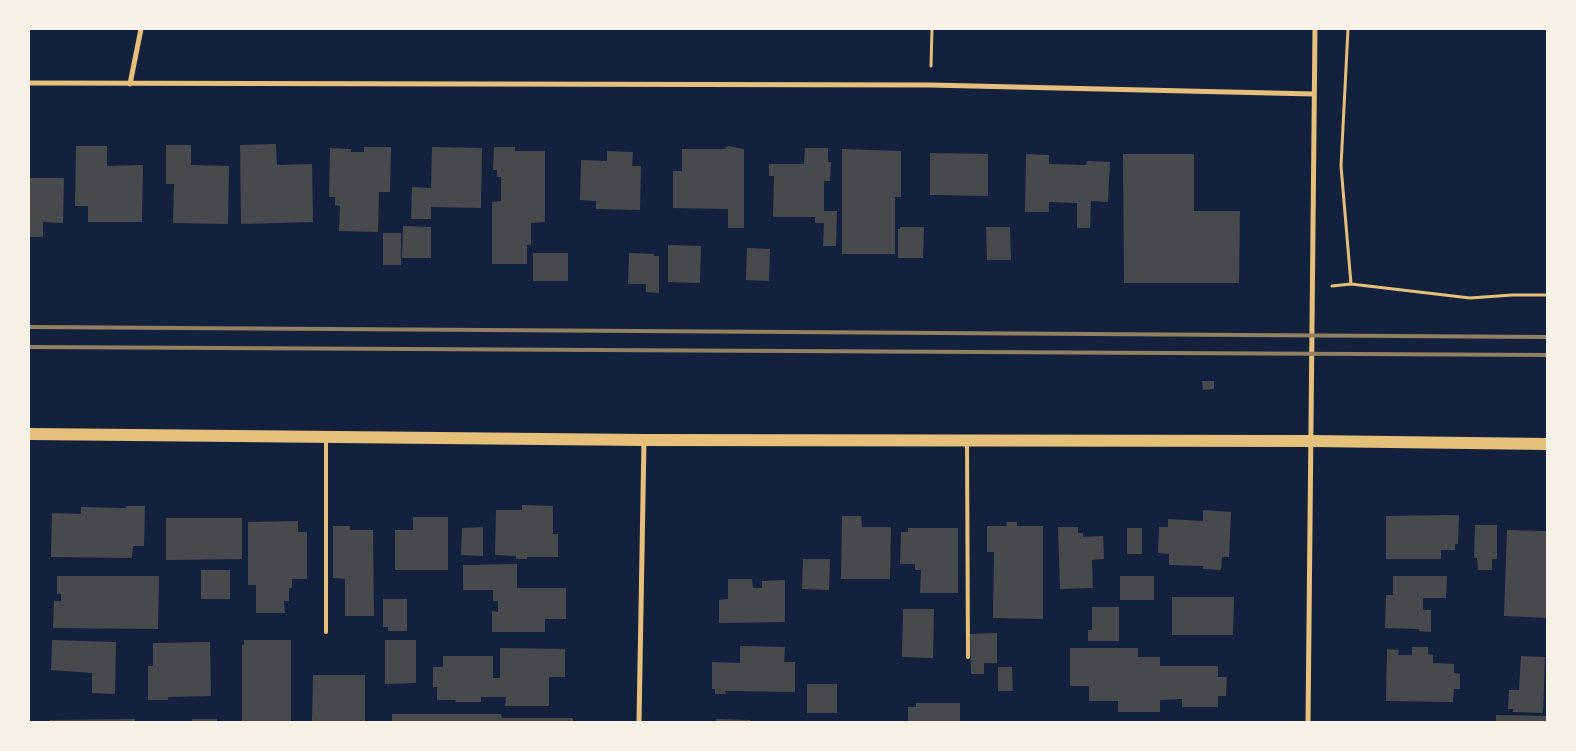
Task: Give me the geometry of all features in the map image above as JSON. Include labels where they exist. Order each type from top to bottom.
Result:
[{"type":"main road","points":[[29,434],[644,440],[1310,441],[1547,444]]},
{"type":"street","points":[[130,84],[141,29]]},
{"type":"street","points":[[1308,722],[1315,29]]},
{"type":"street","points":[[29,83],[930,85],[1314,94]]},
{"type":"street","points":[[639,722],[644,440]]},
{"type":"lane","points":[[326,437],[326,632]]},
{"type":"lane","points":[[967,440],[968,657]]},
{"type":"path","points":[[930,85],[932,29]]},
{"type":"path","points":[[1348,29],[1341,166],[1351,284],[1470,298],[1547,295]]},
{"type":"building","points":[[276,144],[277,165],[312,164],[313,222],[241,224],[240,145]]},
{"type":"building","points":[[166,145],[191,145],[191,165],[229,166],[228,224],[173,223],[174,184],[166,184]]},
{"type":"building","points":[[76,146],[107,146],[107,166],[143,165],[142,222],[88,222],[88,206],[75,206]]},
{"type":"building","points":[[728,146],[744,149],[744,228],[728,228],[728,209],[673,208],[673,171],[682,171],[682,149],[724,149]]},
{"type":"building","points":[[364,147],[391,147],[390,192],[379,192],[378,232],[339,231],[340,206],[335,205],[335,197],[329,197],[330,148],[351,149],[351,152],[364,152]]},
{"type":"building","points":[[432,147],[482,148],[481,208],[431,207],[431,219],[411,219],[412,187],[431,188]]},
{"type":"building","points":[[494,147],[515,147],[515,151],[545,151],[545,222],[531,223],[531,245],[527,245],[527,264],[492,264],[492,202],[501,201],[501,177],[497,177],[497,170],[493,170]]},
{"type":"building","points":[[805,148],[828,148],[828,162],[831,162],[830,181],[824,181],[824,211],[837,211],[836,246],[823,246],[824,223],[815,223],[815,217],[773,217],[774,176],[769,176],[769,164],[804,164]]},
{"type":"building","points":[[842,149],[901,151],[901,197],[895,197],[895,254],[842,254]]},
{"type":"building","points":[[607,151],[633,152],[632,166],[641,166],[640,210],[596,209],[596,201],[580,200],[581,160],[607,161]]},
{"type":"building","points":[[930,153],[988,154],[988,196],[930,195]]},
{"type":"building","points":[[1026,154],[1049,155],[1049,164],[1086,165],[1087,161],[1110,162],[1108,202],[1091,201],[1090,228],[1077,228],[1077,203],[1049,202],[1049,212],[1025,212]]},
{"type":"building","points":[[1123,154],[1194,154],[1194,211],[1240,211],[1239,283],[1124,283]]},
{"type":"building","points":[[29,178],[64,178],[63,223],[43,222],[43,237],[29,237]]},
{"type":"building","points":[[403,226],[431,227],[431,258],[402,258]]},
{"type":"building","points":[[900,227],[924,227],[923,258],[898,258],[898,229]]},
{"type":"building","points":[[986,227],[1010,227],[1011,260],[987,260]]},
{"type":"building","points":[[383,233],[401,233],[401,265],[383,265]]},
{"type":"building","points":[[668,245],[701,246],[700,283],[668,282]]},
{"type":"building","points":[[747,248],[770,249],[769,281],[746,280]]},
{"type":"building","points":[[533,253],[568,253],[568,281],[533,281]]},
{"type":"building","points":[[629,253],[659,256],[659,293],[646,292],[646,284],[628,284]]},
{"type":"building","points":[[1202,381],[1214,381],[1214,389],[1203,390]]},
{"type":"building","points":[[522,505],[553,506],[553,534],[558,534],[558,557],[516,559],[516,556],[495,555],[496,510],[522,510]]},
{"type":"building","points":[[126,506],[145,506],[144,546],[133,546],[132,558],[51,557],[52,513],[81,514],[81,507],[126,508]]},
{"type":"building","points":[[1203,510],[1231,512],[1229,557],[1222,557],[1221,570],[1203,569],[1203,566],[1169,565],[1169,554],[1158,553],[1159,527],[1168,527],[1168,519],[1203,521]]},
{"type":"building","points":[[1459,515],[1458,544],[1455,544],[1455,550],[1441,550],[1441,559],[1386,559],[1386,516]]},
{"type":"building","points":[[842,516],[861,516],[862,527],[891,527],[890,579],[841,579]]},
{"type":"building","points":[[413,517],[448,517],[448,570],[395,570],[395,530],[413,530]]},
{"type":"building","points":[[166,518],[242,518],[242,559],[166,560]]},
{"type":"building","points":[[298,521],[298,532],[307,532],[307,579],[292,579],[292,588],[289,588],[289,601],[284,601],[285,613],[256,613],[256,585],[248,585],[248,522]]},
{"type":"building","points":[[1006,522],[1017,522],[1017,526],[1043,526],[1043,619],[993,618],[994,552],[987,552],[987,526],[1007,526]]},
{"type":"building","points":[[1475,525],[1497,525],[1497,559],[1492,559],[1492,570],[1478,570],[1477,558],[1474,558]]},
{"type":"building","points":[[333,526],[350,526],[350,530],[373,530],[374,616],[345,616],[345,579],[333,578]]},
{"type":"building","points":[[483,527],[483,556],[461,555],[462,528]]},
{"type":"building","points":[[1058,527],[1078,527],[1078,533],[1083,533],[1083,537],[1103,536],[1104,559],[1092,560],[1093,588],[1060,589]]},
{"type":"building","points":[[908,528],[958,528],[958,593],[920,593],[921,570],[915,570],[915,564],[900,564],[901,532],[908,532]]},
{"type":"building","points":[[1127,528],[1142,528],[1142,554],[1127,554]]},
{"type":"building","points":[[1507,530],[1547,531],[1547,618],[1504,616]]},
{"type":"building","points":[[803,559],[830,559],[829,590],[802,589]]},
{"type":"building","points":[[517,564],[517,588],[566,588],[566,619],[545,619],[545,632],[492,632],[492,611],[498,612],[498,601],[493,601],[493,590],[463,590],[463,565]]},
{"type":"building","points":[[201,570],[230,570],[230,599],[201,599]]},
{"type":"building","points":[[57,576],[159,576],[158,629],[53,628],[54,601],[61,601],[61,594],[57,594]]},
{"type":"building","points":[[1120,576],[1154,576],[1154,600],[1120,600]]},
{"type":"building","points":[[1393,576],[1447,576],[1446,598],[1423,598],[1423,610],[1431,610],[1431,632],[1419,631],[1419,629],[1385,628],[1386,595],[1393,595]]},
{"type":"building","points":[[728,579],[752,579],[753,588],[762,588],[762,581],[785,580],[785,622],[719,623],[719,600],[728,599]]},
{"type":"building","points":[[1172,597],[1234,597],[1233,635],[1172,635]]},
{"type":"building","points":[[383,599],[407,599],[407,631],[388,631],[388,627],[383,627]]},
{"type":"building","points":[[1092,607],[1119,607],[1119,641],[1088,641],[1088,630],[1092,630]]},
{"type":"building","points":[[903,609],[934,609],[933,658],[902,657]]},
{"type":"building","points":[[997,633],[997,663],[984,663],[984,674],[971,674],[970,634]]},
{"type":"building","points":[[52,640],[116,642],[115,694],[92,693],[92,673],[51,670]]},
{"type":"building","points":[[244,640],[291,640],[291,722],[242,722],[242,645]]},
{"type":"building","points":[[385,640],[416,640],[416,683],[385,684]]},
{"type":"building","points":[[210,642],[211,696],[168,697],[168,700],[148,700],[148,666],[153,666],[153,643]]},
{"type":"building","points":[[740,646],[785,647],[784,662],[795,662],[795,692],[725,691],[726,694],[715,694],[715,689],[712,689],[712,662],[740,663]]},
{"type":"building","points":[[1412,647],[1428,647],[1428,654],[1433,655],[1433,663],[1454,664],[1454,673],[1460,674],[1460,689],[1454,689],[1453,702],[1386,701],[1387,649],[1399,650],[1398,655],[1412,655]]},
{"type":"building","points":[[500,648],[565,649],[565,677],[549,677],[549,706],[505,706],[506,697],[481,697],[481,702],[437,700],[437,687],[433,687],[433,667],[443,667],[443,656],[493,656],[493,678],[500,678]]},
{"type":"building","points":[[1070,648],[1138,648],[1138,657],[1160,657],[1160,666],[1218,666],[1218,677],[1227,677],[1226,696],[1218,696],[1218,707],[1182,707],[1182,699],[1160,700],[1160,712],[1118,712],[1118,701],[1089,701],[1089,686],[1070,686]]},
{"type":"building","points":[[1521,656],[1545,657],[1543,713],[1513,712],[1513,709],[1508,709],[1509,690],[1519,690]]},
{"type":"building","points":[[998,667],[1012,667],[1013,691],[998,691]]},
{"type":"building","points":[[313,675],[365,675],[365,722],[312,722]]},
{"type":"building","points":[[807,684],[837,684],[837,713],[807,713]]},
{"type":"building","points":[[916,703],[960,703],[960,722],[908,721],[908,707],[916,707]]},
{"type":"building","points":[[392,714],[501,714],[502,718],[573,718],[573,722],[392,722]]},
{"type":"building","points":[[1496,715],[1547,716],[1547,722],[1496,722]]},
{"type":"building","points":[[135,719],[135,722],[50,722],[50,720]]},
{"type":"building","points":[[192,719],[217,719],[217,722],[192,722]]},
{"type":"building","points":[[716,719],[750,720],[750,722],[716,722]]},
{"type":"railway","points":[[29,327],[1547,337]]},
{"type":"railway","points":[[29,347],[1547,355]]}]
